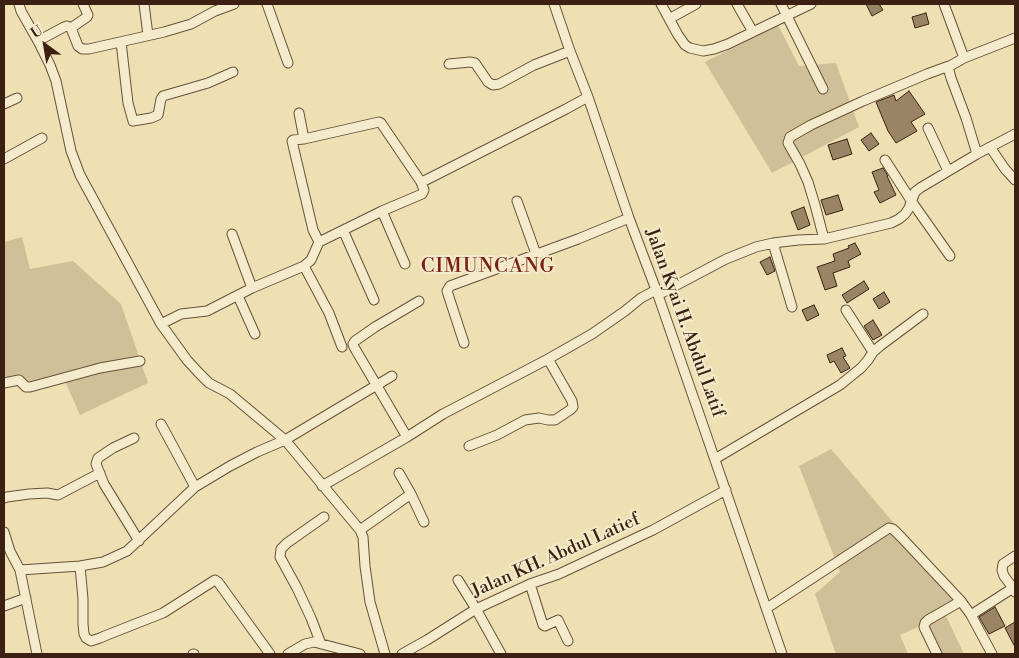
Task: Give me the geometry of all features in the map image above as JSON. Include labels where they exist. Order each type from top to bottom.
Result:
[{"type":"street","points":[[19,4],[50,65],[56,81],[72,151],[80,175],[161,324],[198,372],[209,382],[230,394],[285,440],[360,530],[363,537],[370,602],[385,654]]},
{"type":"street","points":[[71,28],[87,17],[88,15],[83,4]]},
{"type":"street","points":[[144,4],[148,35]]},
{"type":"street","points":[[71,28],[78,46],[82,49],[89,49],[191,24],[215,11],[234,4]]},
{"type":"street","points":[[266,4],[288,63]]},
{"type":"street","name":"Jalan Kyai H. Abdul Latif","points":[[554,4],[657,293],[782,654]]},
{"type":"street","points":[[661,4],[685,45],[690,48],[703,50],[714,49],[728,44],[811,4]]},
{"type":"street","points":[[669,19],[696,4]]},
{"type":"street","points":[[737,4],[753,32]]},
{"type":"street","points":[[781,4],[823,89]]},
{"type":"street","points":[[944,4],[964,58]]},
{"type":"street","points":[[38,41],[64,27],[71,28]]},
{"type":"street","points":[[824,239],[808,182],[788,142],[790,137],[863,100],[1015,38]]},
{"type":"street","points":[[121,42],[128,103],[133,121],[158,115],[163,96],[208,83],[233,72]]},
{"type":"street","points":[[449,64],[475,63],[488,82],[493,85],[499,84],[534,65],[570,51]]},
{"type":"street","points":[[949,66],[948,70],[977,154]]},
{"type":"street","points":[[421,182],[588,97]]},
{"type":"street","points":[[4,104],[17,98]]},
{"type":"street","points":[[299,113],[304,138]]},
{"type":"street","points":[[161,324],[181,314],[207,311],[252,288],[304,266],[311,260],[319,242],[422,194],[424,190],[421,182],[381,123],[292,141],[313,230],[319,242]]},
{"type":"street","points":[[928,128],[948,171]]},
{"type":"street","points":[[322,486],[407,438],[443,414],[592,334],[641,298],[657,293],[726,259],[756,247],[798,240],[824,239],[891,224],[905,214],[915,192],[920,188],[1015,134]]},
{"type":"street","points":[[4,159],[42,138]]},
{"type":"street","points":[[990,147],[1015,180]]},
{"type":"street","points":[[886,160],[912,202],[950,256]]},
{"type":"street","points":[[516,201],[536,254]]},
{"type":"street","points":[[382,211],[405,264]]},
{"type":"street","points":[[464,343],[447,291],[448,288],[454,284],[578,239],[629,218]]},
{"type":"street","points":[[343,230],[374,300]]},
{"type":"street","points":[[232,234],[252,288]]},
{"type":"street","points":[[773,243],[792,307]]},
{"type":"street","points":[[304,266],[329,313],[342,347]]},
{"type":"street","points":[[238,296],[255,334]]},
{"type":"street","points":[[407,438],[353,344],[354,340],[420,302]]},
{"type":"street","points":[[846,310],[873,352]]},
{"type":"street","points":[[715,459],[840,385],[861,368],[873,352],[923,314]]},
{"type":"street","points":[[469,446],[497,435],[525,420],[539,418],[555,420],[570,410],[572,401],[548,359]]},
{"type":"street","points":[[4,382],[19,380],[26,387],[30,387],[100,368],[140,361]]},
{"type":"street","points":[[20,570],[80,566],[103,562],[127,551],[195,487],[230,466],[285,440],[392,376]]},
{"type":"street","points":[[161,424],[195,487]]},
{"type":"street","points":[[134,438],[98,458],[96,464],[104,484],[139,541]]},
{"type":"street","points":[[4,498],[7,496],[47,493],[58,495],[100,473]]},
{"type":"street","points":[[398,473],[411,494],[424,522]]},
{"type":"street","name":"Jalan KH. Abdul Latief","points":[[402,654],[476,609],[530,584],[559,574],[653,530],[726,490]]},
{"type":"street","points":[[360,530],[411,494]]},
{"type":"street","points":[[321,644],[304,603],[280,558],[281,550],[288,543],[324,517]]},
{"type":"street","points":[[767,608],[889,528],[893,529],[902,538],[961,601],[971,615],[992,654]]},
{"type":"street","points":[[4,532],[7,552],[20,570],[37,654]]},
{"type":"street","points":[[971,615],[1014,590],[1002,570],[1004,564],[1015,556]]},
{"type":"street","points":[[80,566],[83,624],[86,638],[91,640],[100,638],[163,613],[215,580],[270,654]]},
{"type":"street","points":[[458,580],[501,654]]},
{"type":"street","points":[[530,584],[543,625],[545,626],[558,620],[568,641]]},
{"type":"street","points":[[4,606],[26,598]]},
{"type":"street","points":[[937,654],[924,626],[925,623],[961,601]]},
{"type":"street","points":[[288,654],[304,644],[314,642],[360,654]]},
{"type":"shaded area","points":[[778,25],[799,66],[836,63],[859,127],[772,173],[705,62]]},
{"type":"shaded area","points":[[22,237],[30,269],[73,261],[121,304],[148,383],[80,415],[64,379],[25,390],[21,375],[4,380],[4,242]]},
{"type":"shaded area","points":[[831,449],[960,601],[945,614],[964,654],[940,654],[923,625],[900,635],[908,654],[836,654],[815,594],[840,572],[799,466]]},
{"type":"building","points":[[866,4],[879,4],[883,10],[872,16]]},
{"type":"building","points":[[926,13],[929,24],[915,28],[912,17]]},
{"type":"building","points":[[909,91],[925,114],[911,122],[917,131],[896,143],[888,131],[876,102],[894,95],[896,101]]},
{"type":"building","points":[[871,133],[879,144],[869,151],[861,140]]},
{"type":"building","points":[[847,139],[852,154],[833,160],[828,145]]},
{"type":"building","points":[[883,168],[896,195],[880,203],[874,192],[879,190],[872,172]]},
{"type":"building","points":[[838,195],[843,210],[826,215],[821,200]]},
{"type":"building","points":[[804,207],[810,225],[798,230],[791,212]]},
{"type":"building","points":[[855,243],[861,254],[848,261],[850,267],[833,273],[837,286],[825,290],[817,267],[835,261],[833,254],[849,248],[848,246]]},
{"type":"building","points":[[770,257],[775,271],[767,275],[760,262]]},
{"type":"building","points":[[864,281],[869,289],[847,303],[842,295]]},
{"type":"building","points":[[884,292],[890,302],[879,309],[873,299]]},
{"type":"building","points":[[814,305],[819,315],[807,321],[802,310]]},
{"type":"building","points":[[873,320],[882,335],[873,340],[864,326]]},
{"type":"building","points":[[842,348],[846,356],[843,357],[850,368],[841,373],[834,361],[830,363],[827,355]]},
{"type":"building","points":[[995,607],[1005,626],[989,634],[979,617]]},
{"type":"building","points":[[1015,622],[1015,647],[1005,628]]},
{"type":"district","name":"CIMUNCANG","points":[[488,267]]}]
